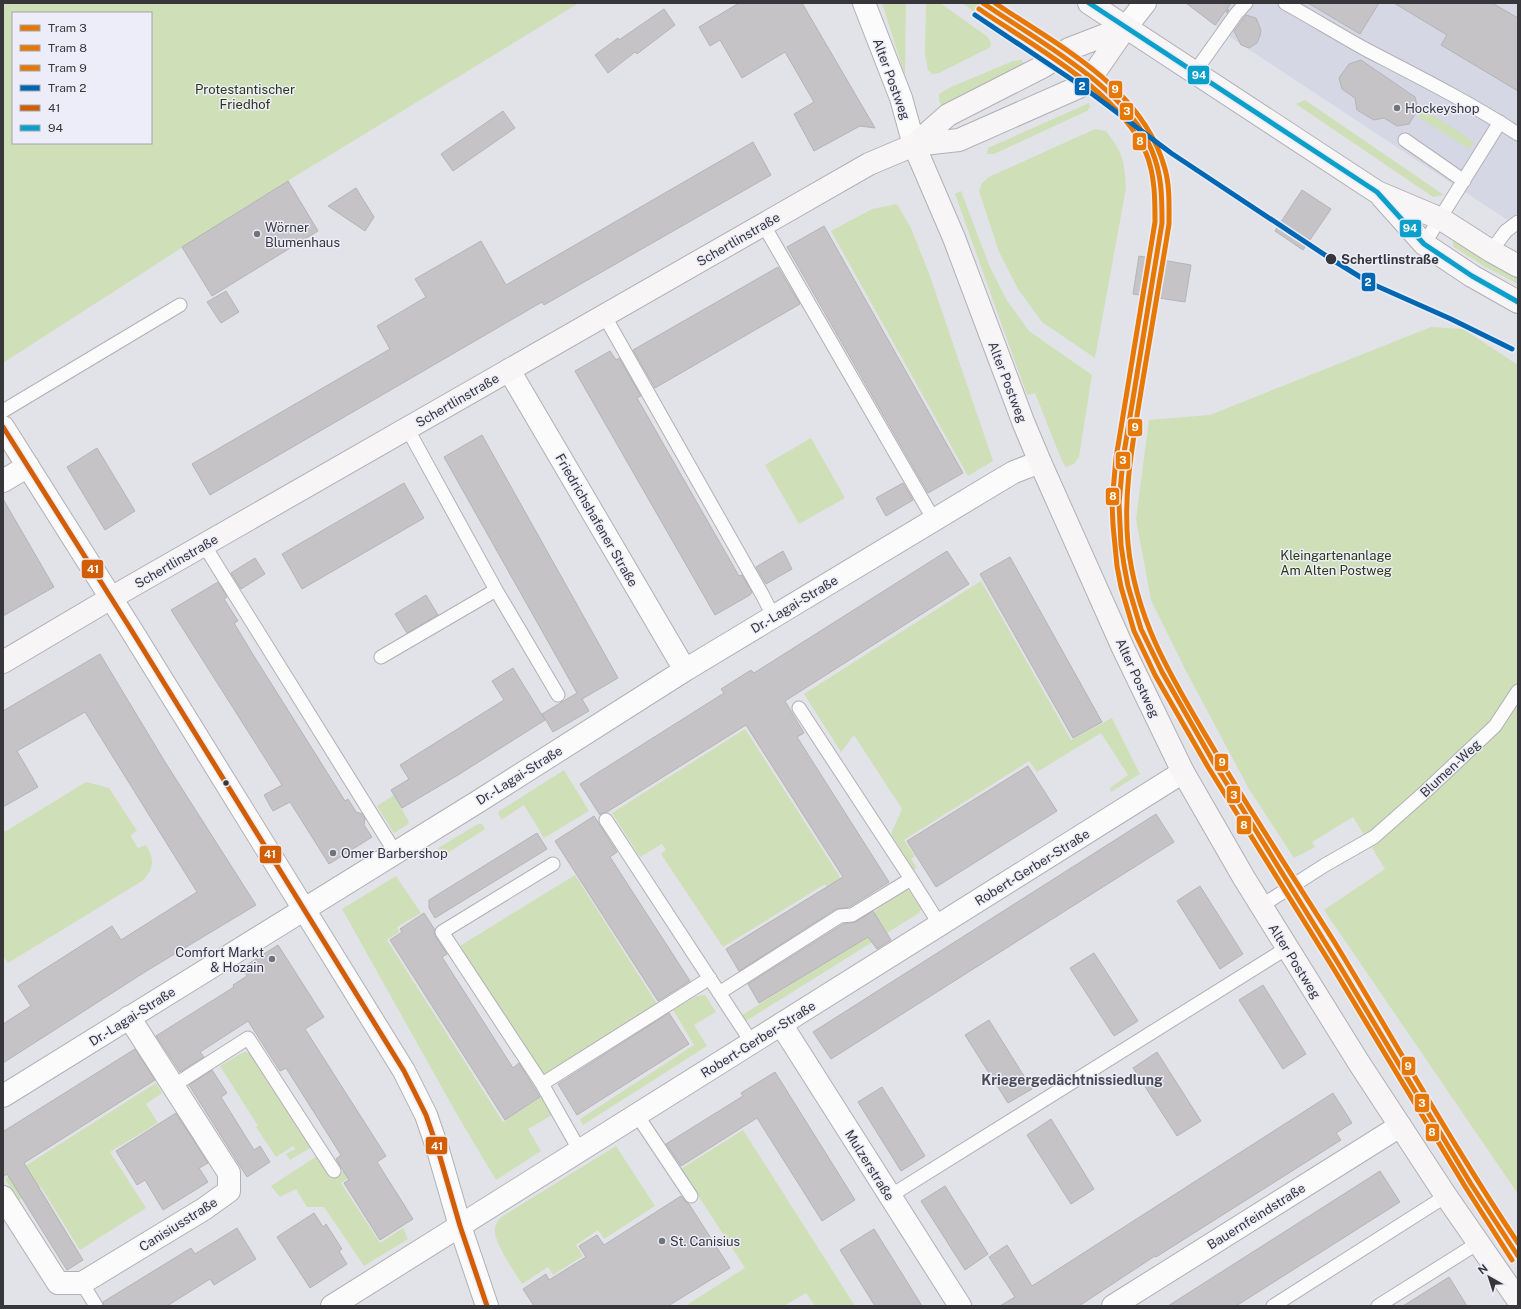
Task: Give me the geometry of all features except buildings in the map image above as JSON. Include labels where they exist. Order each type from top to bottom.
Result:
[{"type":"street","name":"Alter Postweg","points":[[864,3],[901,98],[914,145],[954,238],[1024,424],[1123,648],[1183,772],[1240,872],[1355,1056],[1446,1196],[1518,1300]]},
{"type":"street","points":[[1090,3],[1194,73],[1377,192],[1441,219],[1491,251],[1518,266]]},
{"type":"street","points":[[1126,28],[1145,3]]},
{"type":"street","name":"Schertlinstraße","points":[[914,145],[948,115],[1044,66],[1069,49],[1126,28]]},
{"type":"street","name":"Schertlinstraße","points":[[3,662],[111,598],[869,164],[914,145],[959,140],[1079,87],[1097,70],[1126,28]]},
{"type":"street","points":[[1377,192],[1424,244],[1472,276],[1518,302]]},
{"type":"street","name":"Friedrichshafener Straße","points":[[509,370],[685,670]]},
{"type":"street","points":[[3,427],[111,598],[404,1071],[426,1115],[438,1150],[460,1226],[487,1306]]},
{"type":"street","name":"Dr.-Lagai-Straße","points":[[3,1096],[473,805],[685,670],[773,616],[1014,472],[1040,462]]},
{"type":"street","points":[[3,480],[28,466]]},
{"type":"street","name":"Robert-Gerber-Straße","points":[[332,1306],[1183,772]]},
{"type":"street","name":"Canisiusstraße","points":[[82,1284],[204,1209],[229,1191],[229,1173],[130,1017]]},
{"type":"street","name":"Mulzerstraße","points":[[781,1024],[960,1306]]},
{"type":"street","name":"Bauernfeindstraße","points":[[1113,1306],[1400,1126]]},
{"type":"street","points":[[3,1197],[58,1283],[82,1284]]},
{"type":"lane","points":[[1194,73],[1228,25],[1246,3]]},
{"type":"lane","points":[[1285,3],[1364,48],[1433,84],[1500,122],[1518,134]]},
{"type":"lane","points":[[1424,244],[1441,219],[1500,122]]},
{"type":"lane","points":[[1405,140],[1464,180]]},
{"type":"lane","points":[[1491,251],[1506,231],[1518,222]]},
{"type":"lane","points":[[763,224],[934,520]]},
{"type":"lane","points":[[3,412],[180,304]]},
{"type":"lane","points":[[604,315],[773,616]]},
{"type":"lane","points":[[407,428],[496,590],[558,695]]},
{"type":"lane","points":[[204,545],[395,852]]},
{"type":"lane","points":[[381,657],[496,590]]},
{"type":"lane","name":"Blumen-Weg","points":[[1261,906],[1325,865],[1374,837],[1426,791],[1495,726],[1518,691]]},
{"type":"lane","points":[[799,708],[940,925]]},
{"type":"lane","points":[[606,820],[752,1043]]},
{"type":"lane","points":[[553,864],[442,932],[542,1084],[580,1151]]},
{"type":"lane","points":[[719,993],[840,916],[852,915],[911,879]]},
{"type":"lane","points":[[890,1196],[1288,948]]},
{"type":"lane","points":[[542,1084],[710,978]]},
{"type":"lane","points":[[173,1086],[248,1038],[334,1171]]},
{"type":"lane","points":[[637,1115],[691,1196]]},
{"type":"lane","points":[[1273,1306],[1446,1196]]},
{"type":"lane","points":[[1378,1306],[1478,1243]]},
{"type":"lane","points":[[82,1284],[96,1306]]},
{"type":"shaded area","points":[[1185,3],[1518,3],[1518,227],[1233,39]]},
{"type":"green space","name":"Protestantischer Friedhof","points":[[3,3],[579,3],[245,207],[3,363]]},
{"type":"green space","points":[[882,3],[906,3],[905,76]]},
{"type":"green space","points":[[926,3],[940,3],[988,37],[991,45],[989,48],[939,73],[932,74],[928,70],[925,55]]},
{"type":"green space","points":[[962,3],[985,3],[980,9],[1012,31],[1009,34],[991,24]]},
{"type":"green space","points":[[1021,60],[1028,67],[942,106],[939,101],[939,94],[951,87],[1013,61]]},
{"type":"green space","points":[[1305,100],[1444,195],[1433,197],[1296,104]]},
{"type":"green space","points":[[1089,103],[1090,107],[1087,111],[994,154],[987,154],[988,148]]},
{"type":"green space","points":[[1424,109],[1474,142],[1469,149],[1417,116]]},
{"type":"green space","points":[[1095,129],[1106,131],[1116,145],[1122,157],[1126,188],[1095,358],[1042,322],[1018,289],[999,252],[979,191],[982,183],[989,177]]},
{"type":"green space","points":[[961,191],[989,265],[1006,299],[1029,331],[1092,375],[1079,457],[1074,464],[1066,467],[1062,461],[1035,393],[1027,395],[955,194]]},
{"type":"green space","points":[[897,204],[911,228],[930,276],[993,461],[968,476],[831,231],[872,209]]},
{"type":"green space","points":[[1453,237],[1518,278],[1518,284],[1484,266],[1454,247]]},
{"type":"green space","name":"Kleingartenanlage Am Alten Postweg","points":[[1431,327],[1463,329],[1518,365],[1518,1194],[1324,910],[1385,869],[1353,817],[1312,842],[1315,847],[1294,858],[1249,789],[1186,671],[1151,600],[1136,519],[1149,420],[1210,415]]},
{"type":"green space","points":[[811,438],[845,498],[799,524],[765,465]]},
{"type":"green space","points":[[981,581],[1071,740],[1112,718],[1140,774],[1111,792],[1110,788],[1128,775],[1101,733],[1037,772],[1029,761],[904,840],[915,856],[911,859],[917,868],[914,870],[891,834],[902,809],[854,735],[841,752],[804,694]]},
{"type":"green space","points":[[745,729],[856,902],[849,907],[836,903],[825,884],[723,947],[661,854],[666,850],[662,844],[640,857],[612,813]]},
{"type":"green space","points":[[564,770],[589,811],[544,838],[524,805],[501,820],[498,812]]},
{"type":"green space","points":[[86,782],[109,788],[137,831],[132,834],[131,837],[138,848],[146,845],[149,850],[152,864],[149,873],[142,881],[8,963],[3,956],[3,831],[6,831]]},
{"type":"green space","points":[[394,795],[409,822],[407,825],[394,833],[377,806]]},
{"type":"green space","points":[[478,824],[482,824],[485,829],[443,856],[438,848]]},
{"type":"green space","points":[[575,875],[657,1004],[541,1078],[455,949]]},
{"type":"green space","points":[[396,876],[421,913],[397,927],[399,932],[387,940],[503,1122],[543,1096],[554,1114],[528,1129],[541,1151],[496,1180],[459,1118],[342,909]]},
{"type":"green space","points":[[907,890],[910,892],[921,909],[919,913],[746,1021],[742,1015],[868,936],[885,930],[874,913],[877,909]]},
{"type":"green space","points":[[705,995],[716,1012],[694,1025],[707,1046],[583,1125],[580,1119],[694,1045],[673,1010],[697,996]]},
{"type":"green space","points":[[245,1052],[250,1053],[253,1056],[312,1147],[290,1160],[286,1154],[295,1149],[293,1146],[276,1157],[256,1127],[258,1126],[220,1066]]},
{"type":"green space","points":[[156,1083],[162,1093],[146,1104],[158,1123],[110,1152],[146,1208],[80,1250],[41,1187],[19,1200],[5,1179]]},
{"type":"green space","points":[[743,1130],[855,1306],[815,1306],[806,1293],[784,1306],[685,1306],[745,1268],[681,1169]]},
{"type":"green space","points":[[616,1146],[655,1206],[604,1239],[598,1230],[576,1245],[583,1256],[553,1275],[548,1267],[522,1284],[497,1241],[495,1228],[498,1221],[504,1215]]},
{"type":"green space","points":[[317,1156],[331,1179],[347,1169],[351,1177],[341,1183],[380,1243],[403,1228],[408,1239],[364,1266],[324,1207],[307,1207],[296,1189],[280,1197],[271,1186]]},
{"type":"tram line","name":"3","points":[[983,3],[1054,50],[1102,87],[1123,107],[1140,128],[1152,151],[1158,169],[1160,178],[1162,223],[1123,459],[1119,504],[1121,545],[1124,565],[1128,586],[1141,629],[1162,672],[1214,763],[1341,968],[1471,1184],[1518,1256]]},
{"type":"tram line","name":"9","points":[[995,3],[1072,54],[1119,92],[1138,115],[1154,140],[1167,176],[1169,224],[1135,429],[1127,505],[1128,544],[1132,572],[1139,599],[1158,650],[1170,674],[1257,821],[1335,943],[1448,1132],[1518,1243]]},
{"type":"tram line","name":"8","points":[[979,9],[1048,54],[1096,90],[1116,110],[1133,131],[1149,161],[1155,196],[1155,222],[1116,458],[1112,503],[1117,566],[1121,587],[1134,631],[1155,675],[1208,767],[1335,971],[1466,1188],[1512,1260]]},
{"type":"tram line","name":"2","points":[[975,15],[1083,87],[1171,153],[1331,259],[1370,283],[1451,319],[1512,349]]},
{"type":"transit line","name":"94","points":[[1089,3],[1377,192],[1424,244],[1472,276],[1518,302]]},
{"type":"transit line","name":"41","points":[[3,427],[130,628],[404,1071],[426,1115],[438,1150],[460,1226],[487,1306]]},
{"type":"place","name":"Hockeyshop","points":[[1397,108]]},
{"type":"place","name":"Wörner Blumenhaus","points":[[257,234]]},
{"type":"place","name":"Schertlinstraße","points":[[1331,259]]},
{"type":"place","name":"Omer Barbershop","points":[[333,853]]},
{"type":"place","name":"Comfort Markt & Hozain","points":[[272,959]]},
{"type":"place","name":"St. Canisius","points":[[662,1241]]},
{"type":"district","name":"Kriegergedächtnissiedlung","points":[[1072,1080]]}]
